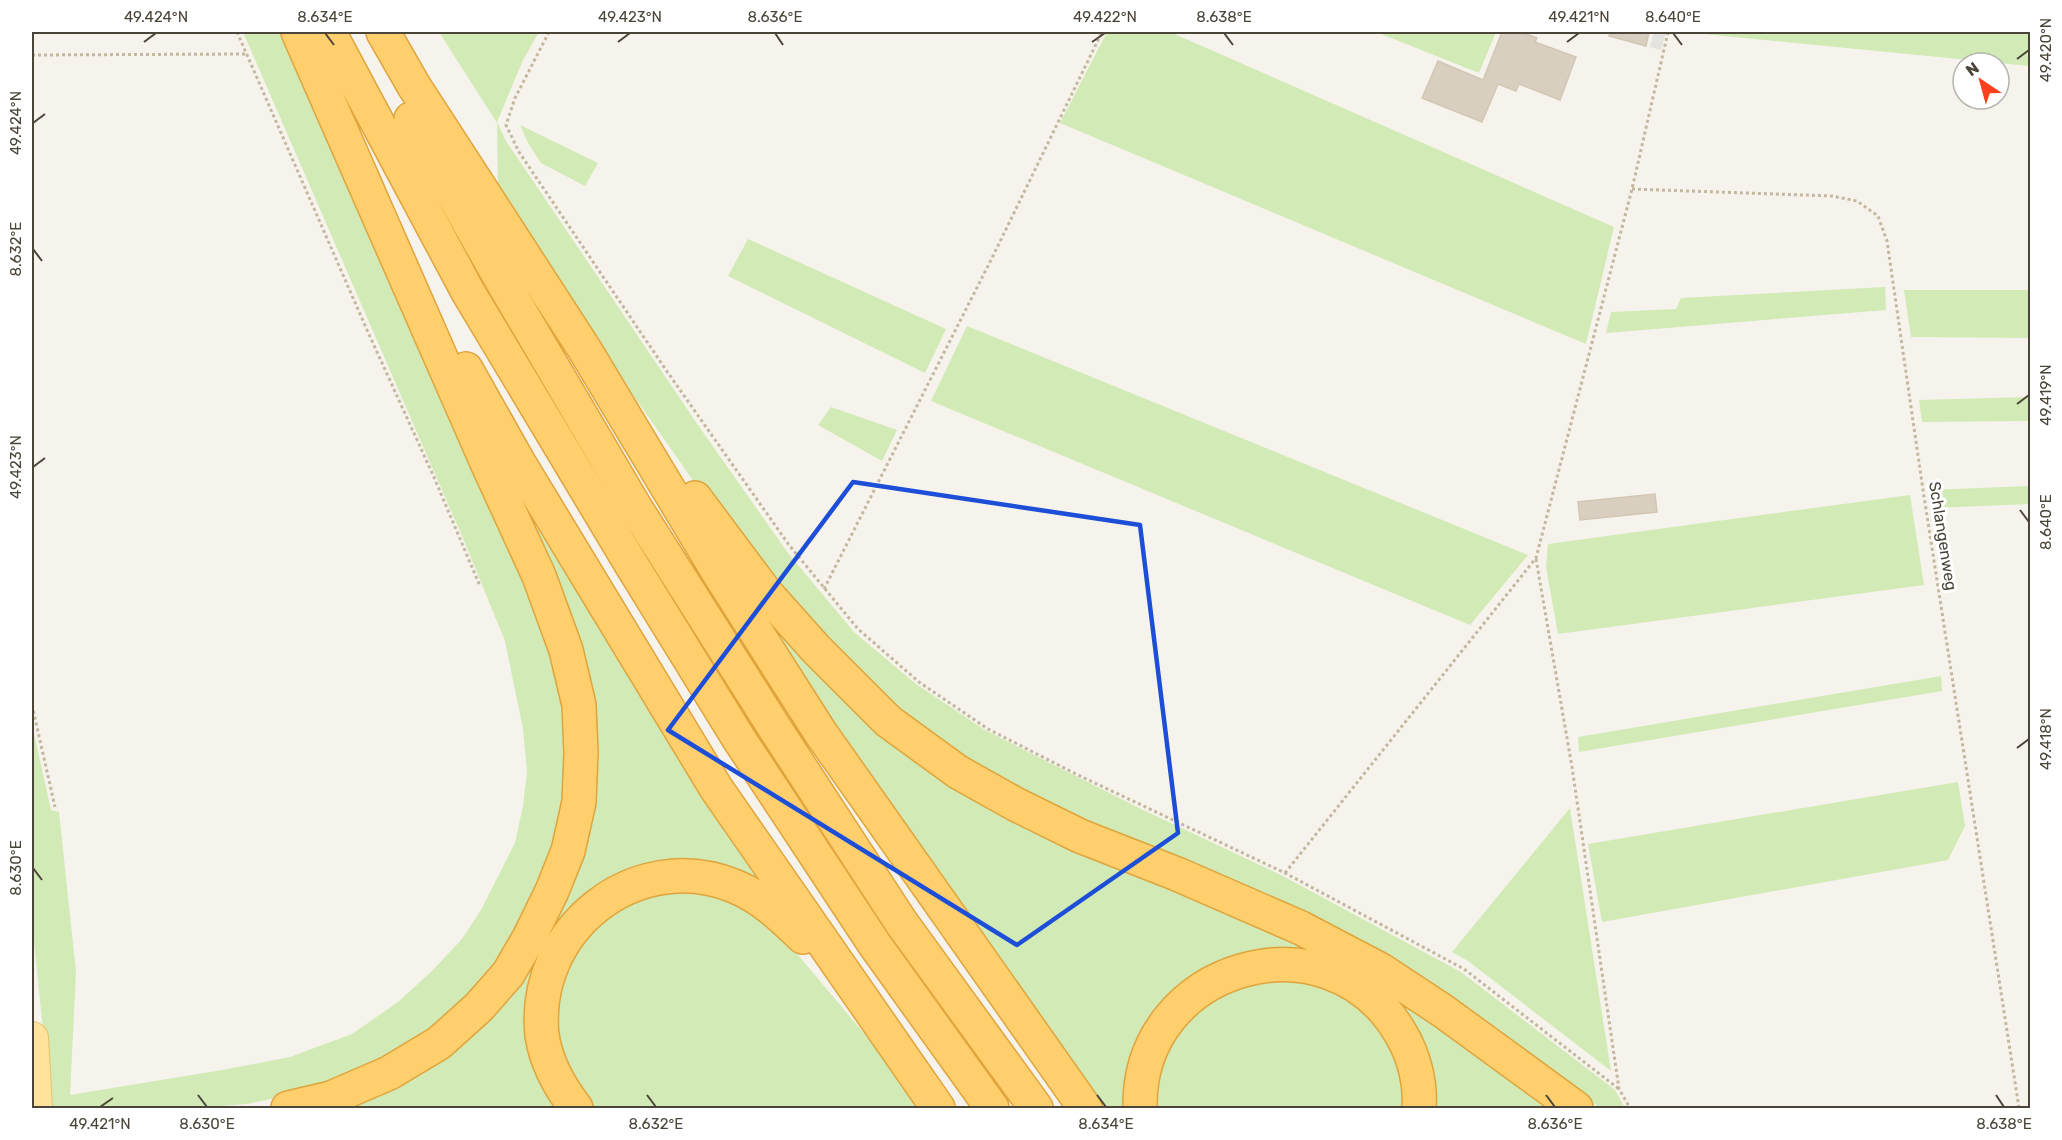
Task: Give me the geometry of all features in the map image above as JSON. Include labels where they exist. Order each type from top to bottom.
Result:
[{"type":"highway","points":[[288,1108],[331,1098],[389,1074],[439,1043],[479,1007],[508,974],[552,891],[568,851],[579,802],[581,753],[579,705],[566,650],[539,576],[298,32]]},
{"type":"highway","points":[[329,32],[468,292],[655,603],[739,739],[875,945],[992,1108]]},
{"type":"highway","points":[[365,32],[498,274],[635,507],[774,728],[901,922],[1036,1108]]},
{"type":"highway","points":[[383,32],[414,86],[585,350],[720,575],[820,732],[1085,1108]]},
{"type":"highway","points":[[379,213],[519,463],[716,788],[938,1108]]},
{"type":"highway","points":[[585,350],[766,593],[816,649],[888,721],[958,772],[1017,805],[1080,836],[1177,874],[1301,928],[1381,970],[1443,1011],[1576,1108]]},
{"type":"highway","points":[[576,1108],[554,1076],[542,1036],[541,1015],[548,974],[567,937],[580,921],[612,895],[651,880],[672,876],[713,879],[752,894],[770,906],[798,932],[876,1019]]},
{"type":"highway","points":[[1140,1108],[1142,1077],[1148,1057],[1156,1038],[1180,1005],[1196,992],[1232,972],[1272,964],[1293,964],[1333,974],[1351,983],[1383,1009],[1406,1043],[1413,1062],[1418,1082],[1419,1108]]},
{"type":"main road","points":[[33,1048],[36,1108]]},
{"type":"path","points":[[237,32],[367,330],[434,476],[480,586]]},
{"type":"path","points":[[549,32],[515,98],[506,125],[519,152],[673,380],[789,545],[858,628],[919,682],[988,729],[1077,775],[1285,873],[1464,969],[1619,1089]]},
{"type":"path","points":[[824,589],[992,258],[1102,32]]},
{"type":"path","points":[[1285,873],[1536,558],[1632,189],[1668,32]]},
{"type":"path","points":[[32,55],[247,54]]},
{"type":"path","name":"Schlangenweg","points":[[1632,189],[1832,196],[1857,201],[1878,216],[1887,241],[2019,1108]]},
{"type":"path","points":[[1536,558],[1572,767],[1619,1089],[1630,1108]]},
{"type":"path","points":[[32,705],[56,807]]},
{"type":"highlighted area","points":[[853,482],[1140,525],[1178,833],[1017,945],[668,730]]},
{"type":"green space","points":[[243,32],[283,32],[514,541],[557,668],[568,739],[566,792],[556,841],[539,891],[511,944],[482,985],[443,1023],[391,1057],[299,1093],[247,1104],[194,1108],[51,1108],[32,922],[32,724],[51,810],[59,812],[76,972],[70,1095],[290,1057],[352,1034],[398,1002],[462,939],[481,910],[515,843],[523,806],[527,771],[523,729],[505,641],[465,543]]},
{"type":"green space","points":[[439,32],[539,32],[523,60],[497,122],[506,141],[700,428],[788,553],[854,632],[916,684],[985,730],[1137,807],[1279,874],[1461,972],[1615,1090],[1625,1108],[1600,1108],[1549,1073],[1155,851],[1054,806],[966,760],[892,707],[765,576],[692,479],[602,351],[498,190],[497,123]]},
{"type":"green space","points":[[1107,32],[1170,32],[1614,227],[1586,344],[1060,123]]},
{"type":"green space","points":[[1376,32],[1496,32],[1479,73]]},
{"type":"green space","points":[[1684,32],[2030,33],[2030,66],[2011,64],[2011,51],[1951,51],[1951,58]]},
{"type":"green space","points":[[520,125],[598,163],[585,186],[541,163]]},
{"type":"green space","points":[[748,239],[946,329],[925,373],[728,276]]},
{"type":"green space","points":[[1885,287],[1886,310],[1606,333],[1611,312],[1676,309],[1681,298]]},
{"type":"green space","points":[[1904,290],[2030,290],[2030,338],[1911,337]]},
{"type":"green space","points":[[967,326],[1528,555],[1470,625],[931,401]]},
{"type":"green space","points":[[2030,397],[2030,421],[1922,422],[1919,400]]},
{"type":"green space","points":[[831,407],[897,430],[882,461],[818,425]]},
{"type":"green space","points":[[2030,486],[2030,504],[1933,508],[1929,490]]},
{"type":"green space","points":[[1910,495],[1924,585],[1558,634],[1546,567],[1548,544]]},
{"type":"green space","points":[[536,526],[646,703],[773,893],[739,902],[766,917],[878,1050],[917,1108],[328,1108],[433,1061],[575,873],[555,585]]},
{"type":"green space","points":[[770,625],[837,691],[1332,957],[1398,995],[1551,1108],[1104,1108],[819,700]]},
{"type":"green space","points":[[1941,676],[1942,691],[1579,752],[1578,737]]},
{"type":"green space","points":[[1958,782],[1965,826],[1948,860],[1602,922],[1588,844]]},
{"type":"green space","points":[[1570,808],[1611,1071],[1468,961],[1452,952]]},
{"type":"shaded area","points":[[1654,32],[1666,32],[1661,50],[1650,47]]},
{"type":"building","points":[[1502,32],[1521,32],[1537,38],[1535,42],[1576,57],[1560,100],[1519,84],[1516,91],[1498,84],[1482,122],[1422,98],[1438,61],[1483,80]]},
{"type":"building","points":[[1610,32],[1649,32],[1646,46],[1609,36]]},
{"type":"building","points":[[1655,494],[1657,512],[1580,520],[1578,502]]}]
